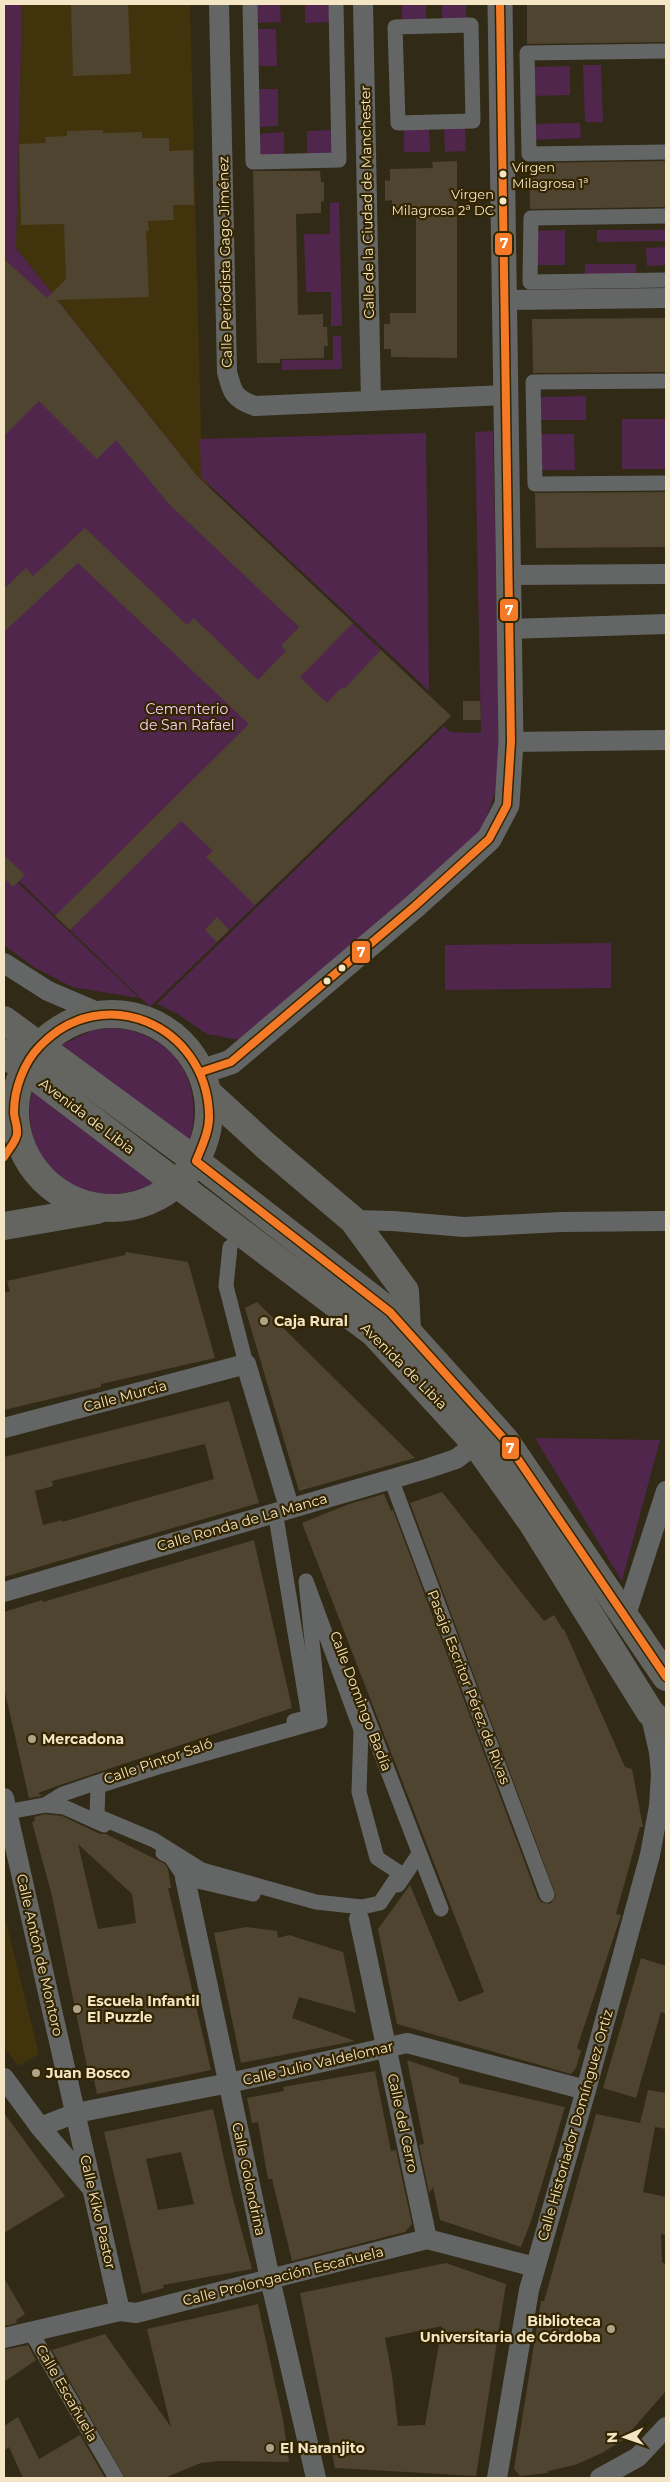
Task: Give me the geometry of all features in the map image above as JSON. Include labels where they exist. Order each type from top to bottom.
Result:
[{"type":"main road","points":[[4,1226],[104,1209],[130,1208],[148,1202],[156,1199],[178,1183],[196,1161],[205,1139],[209,1115],[204,1082],[189,1051],[164,1029],[150,1021],[127,1014],[102,1014],[85,1017],[68,1024],[52,1034],[39,1046],[14,1061],[16,1090],[10,1146],[26,1158],[46,1183],[58,1193],[80,1204],[104,1209]]},
{"type":"main road","name":"Avenida de Libia","points":[[4,1020],[196,1161],[390,1312],[505,1440],[666,1677]]},
{"type":"main road","name":"Avenida de Libia","points":[[14,1061],[374,1332],[476,1444],[533,1524],[658,1720]]},
{"type":"main road","name":"Avenida de Libia","points":[[204,1082],[266,1146],[354,1220],[405,1291],[407,1331]]},
{"type":"street","name":"Calle Periodista Gago Jiménez","points":[[219,4],[227,372],[232,390],[242,402],[255,406],[506,395]]},
{"type":"street","points":[[250,4],[253,162],[339,160],[336,4]]},
{"type":"street","name":"Calle de la Ciudad de Manchester","points":[[363,4],[371,401]]},
{"type":"street","points":[[204,1082],[231,1062],[416,906],[489,839],[507,805],[511,742],[500,4]]},
{"type":"street","points":[[471,25],[473,122],[398,123],[395,27],[471,25]]},
{"type":"street","points":[[666,51],[528,52],[529,154],[666,152]]},
{"type":"street","points":[[666,216],[530,218],[530,282],[666,280]]},
{"type":"street","points":[[504,300],[666,298]]},
{"type":"street","points":[[666,380],[533,382],[535,484],[666,483]]},
{"type":"street","points":[[508,575],[666,574]]},
{"type":"street","points":[[509,629],[666,624]]},
{"type":"street","points":[[511,742],[666,740]]},
{"type":"street","points":[[4,963],[48,991],[102,1014]]},
{"type":"street","points":[[354,1220],[464,1227],[561,1222],[666,1221]]},
{"type":"street","points":[[230,1247],[226,1286],[282,1509],[284,1567]]},
{"type":"street","name":"Calle Murcia","points":[[4,1428],[246,1364]]},
{"type":"street","name":"Calle Ronda de La Manca","points":[[4,1592],[456,1459],[476,1444]]},
{"type":"street","name":"Pasaje Escritor Pérez de Rivas","points":[[391,1479],[547,1895]]},
{"type":"street","points":[[625,1618],[666,1491]]},
{"type":"street","name":"Calle Pintor Saló","points":[[5,1805],[45,1805],[63,1794],[225,1738],[231,1740],[310,1717],[284,1567]]},
{"type":"street","name":"Calle Domingo Badía","points":[[284,1567],[315,1580],[441,1909]]},
{"type":"street","points":[[306,1581],[361,1730],[359,1792],[377,1858],[400,1873],[380,1903],[362,1907],[316,1902],[193,1874],[154,1840],[97,1816],[98,1786],[320,1721],[306,1581]]},
{"type":"street","name":"Calle Historiador Domínguez Ortiz","points":[[497,2478],[535,2267],[586,2090],[650,1855],[659,1806],[661,1774],[658,1720]]},
{"type":"street","name":"Calle Antón de Montoro","points":[[5,1805],[76,2113]]},
{"type":"street","points":[[45,1805],[64,1807],[171,1857],[193,1874],[359,1919],[381,1911],[419,1854]]},
{"type":"street","points":[[650,1855],[666,1840]]},
{"type":"street","name":"Calle Golondrina","points":[[193,1874],[229,2083],[270,2279],[316,2478]]},
{"type":"street","name":"Calle del Cerro","points":[[359,1919],[427,2239]]},
{"type":"street","name":"Calle Julio Valdelomar","points":[[40,2126],[76,2113],[229,2083],[407,2043],[586,2090]]},
{"type":"street","points":[[4,2078],[40,2126],[92,2188]]},
{"type":"street","name":"Calle Kiko Pastor","points":[[76,2113],[120,2311]]},
{"type":"street","name":"Calle Prolongación Escañuela","points":[[31,2332],[120,2311],[136,2313],[427,2239],[535,2267]]},
{"type":"street","name":"Calle Escañuela","points":[[4,2338],[31,2332],[116,2478]]},
{"type":"street","points":[[600,2478],[638,2457],[666,2427]]},
{"type":"shaded area","points":[[22,4],[190,4],[202,468],[225,486],[208,486],[198,477],[16,248]]},
{"type":"shaded area","points":[[4,1914],[39,2054],[18,2066],[4,2047]]},
{"type":"green space","name":"Cementerio de San Rafael","points":[[4,4],[22,4],[16,248],[198,477],[451,716],[150,1007],[19,881],[18,883],[139,998],[72,987],[34,967],[4,945]]},
{"type":"green space","points":[[256,4],[280,4],[281,22],[257,23]]},
{"type":"green space","points":[[305,4],[329,4],[330,22],[305,23]]},
{"type":"green space","points":[[402,4],[426,4],[426,20],[402,21]]},
{"type":"green space","points":[[442,4],[466,4],[466,19],[442,20]]},
{"type":"green space","points":[[257,29],[276,29],[277,66],[258,66]]},
{"type":"green space","points":[[583,65],[601,65],[603,122],[585,122]]},
{"type":"green space","points":[[570,66],[570,95],[529,96],[528,67]]},
{"type":"green space","points":[[258,89],[278,89],[278,126],[259,127]]},
{"type":"green space","points":[[580,123],[581,138],[527,140],[527,124]]},
{"type":"green space","points":[[465,127],[466,151],[445,152],[444,128]]},
{"type":"green space","points":[[404,129],[429,129],[430,152],[404,152]]},
{"type":"green space","points":[[333,130],[333,154],[307,155],[307,131]]},
{"type":"green space","points":[[284,132],[284,154],[260,156],[259,134]]},
{"type":"green space","points":[[339,202],[342,326],[331,326],[331,292],[306,292],[304,234],[330,234],[330,203]]},
{"type":"green space","points":[[565,230],[565,265],[533,265],[532,231]]},
{"type":"green space","points":[[597,230],[666,230],[666,241],[597,242]]},
{"type":"green space","points":[[666,247],[666,265],[647,266],[646,248]]},
{"type":"green space","points":[[585,264],[636,264],[636,276],[585,278]]},
{"type":"green space","points":[[333,336],[341,336],[342,369],[282,370],[282,360],[333,360]]},
{"type":"green space","points":[[586,396],[586,420],[540,420],[540,397]]},
{"type":"green space","points":[[622,419],[666,419],[666,469],[622,469]]},
{"type":"green space","points":[[493,431],[499,742],[497,787],[483,827],[456,861],[240,1040],[207,1034],[176,1013],[157,1004],[444,726],[450,732],[481,733],[475,432]]},
{"type":"green space","points":[[426,433],[429,691],[201,477],[200,439]]},
{"type":"green space","points":[[538,434],[574,434],[575,470],[539,470]]},
{"type":"green space","points":[[611,943],[611,988],[445,990],[445,945]]},
{"type":"green space","points":[[112,1028],[136,1032],[155,1041],[169,1051],[179,1063],[187,1076],[191,1091],[193,1124],[190,1141],[61,1045],[93,1030]]},
{"type":"green space","points":[[32,1088],[158,1182],[131,1192],[105,1194],[82,1189],[62,1179],[46,1163],[35,1142],[30,1117]]},
{"type":"green space","points":[[535,1438],[660,1440],[622,1581]]},
{"type":"building","points":[[128,4],[131,74],[73,76],[71,5]]},
{"type":"building","points":[[527,4],[666,4],[666,42],[527,44]]},
{"type":"building","points":[[103,130],[103,133],[142,132],[142,138],[169,138],[169,151],[193,150],[194,205],[173,205],[174,220],[148,221],[149,231],[146,231],[149,297],[57,300],[198,477],[353,623],[300,677],[327,703],[342,687],[344,689],[381,650],[451,716],[255,905],[206,857],[213,851],[181,821],[70,930],[55,916],[249,724],[78,563],[4,632],[4,589],[26,568],[33,576],[85,528],[187,625],[194,618],[258,680],[286,651],[281,646],[299,627],[169,504],[116,440],[97,459],[39,401],[4,436],[4,259],[47,298],[66,279],[64,224],[21,225],[19,144],[46,143],[45,137],[67,136],[67,131]]},
{"type":"building","points":[[457,161],[457,358],[391,357],[391,349],[384,349],[384,324],[390,324],[390,313],[416,313],[416,210],[392,210],[392,200],[385,201],[385,180],[390,181],[390,169],[433,168],[432,162]]},
{"type":"building","points":[[666,161],[666,207],[530,209],[529,163]]},
{"type":"building","points":[[253,171],[320,171],[321,182],[324,182],[324,201],[321,202],[321,213],[296,214],[298,315],[323,314],[323,327],[327,327],[328,346],[324,346],[324,358],[280,359],[280,363],[257,363]]},
{"type":"building","points":[[666,318],[666,372],[533,373],[532,319]]},
{"type":"building","points":[[666,492],[666,547],[536,548],[535,493]]},
{"type":"building","points":[[463,701],[480,701],[481,720],[463,720]]},
{"type":"building","points":[[4,855],[25,875],[13,887],[4,878]]},
{"type":"building","points":[[217,917],[229,930],[217,942],[205,930]]},
{"type":"building","points":[[126,1252],[188,1262],[215,1358],[101,1384],[101,1387],[4,1410],[4,1292],[10,1292],[7,1281],[125,1255]]},
{"type":"building","points":[[257,1302],[415,1458],[299,1491],[245,1308]]},
{"type":"building","points":[[229,1401],[259,1503],[4,1577],[4,1457]],"holes":[[[205,1444],[214,1479],[62,1522],[62,1520],[43,1525],[35,1491],[53,1486],[52,1481]]]},
{"type":"building","points":[[442,1492],[544,1621],[554,1615],[564,1629],[625,1767],[632,1769],[643,1827],[640,1827],[616,1914],[621,1915],[577,2048],[581,2051],[576,2068],[571,2074],[397,2024],[378,1929],[410,1885],[459,2002],[484,1992],[302,1523],[349,1504],[384,1494],[391,1511],[393,1510],[538,1898],[541,1902],[550,1904],[556,1896],[410,1503]]},
{"type":"building","points":[[254,1540],[292,1708],[38,1793],[42,1796],[29,1798],[4,1688],[4,1612]]},
{"type":"building","points":[[45,1814],[62,1816],[100,1834],[106,1834],[165,1864],[168,1869],[171,1888],[168,1888],[211,2070],[97,2094],[94,2080],[90,2081],[52,1896],[32,1822],[35,1821],[34,1817]],"holes":[[[78,1844],[132,1894],[136,1923],[98,1929]]]},
{"type":"building","points":[[246,1927],[277,1931],[278,1938],[289,1935],[343,1952],[356,2013],[299,1997],[292,2018],[355,2041],[241,2063],[214,1933]]},
{"type":"building","points":[[641,1958],[666,1966],[666,2014],[661,2012],[636,2098],[603,2088]]},
{"type":"building","points":[[407,2060],[459,2078],[459,2083],[565,2107],[531,2221],[521,2247],[440,2220],[433,2187],[429,2193],[419,2145],[424,2144]]},
{"type":"building","points":[[375,2071],[391,2151],[396,2150],[412,2224],[405,2232],[292,2261],[272,2179],[268,2179],[258,2122],[252,2123],[247,2098],[284,2091],[283,2087]]},
{"type":"building","points":[[648,2090],[666,2093],[666,2129],[655,2127],[643,2192],[666,2197],[666,2235],[661,2234],[662,2262],[666,2265],[666,2391],[623,2440],[602,2453],[575,2465],[548,2471],[548,2473],[520,2476],[514,2469],[541,2301],[544,2301],[547,2291],[596,2114],[640,2123]]},
{"type":"building","points":[[213,2109],[232,2195],[252,2269],[163,2285],[164,2288],[142,2294],[104,2132]],"holes":[[[181,2152],[194,2204],[158,2210],[146,2159]]]},
{"type":"building","points":[[4,2113],[65,2196],[4,2233]]},
{"type":"building","points":[[446,2263],[506,2284],[476,2476],[335,2468],[300,2293]],"holes":[[[442,2326],[425,2425],[398,2426],[392,2375],[385,2338]]]},
{"type":"building","points":[[4,2278],[25,2314],[16,2320],[17,2323],[4,2326]]},
{"type":"building","points":[[258,2304],[283,2420],[289,2462],[219,2461],[201,2463],[164,2478],[125,2478],[52,2350],[105,2334],[171,2427],[147,2329]]},
{"type":"building","points":[[28,2345],[36,2360],[4,2382],[4,2350]]},
{"type":"building","points":[[18,2417],[39,2459],[80,2435],[105,2478],[23,2478],[9,2447],[4,2451],[4,2426]]},
{"type":"transit line","name":"7","points":[[201,1072],[231,1062],[415,906],[489,839],[507,805],[511,742],[500,4]]},
{"type":"transit line","name":"7","points":[[4,1157],[16,1137],[14,1103],[21,1076],[34,1052],[65,1026],[93,1016],[120,1015],[147,1022],[171,1036],[190,1057],[203,1083],[209,1120],[205,1138],[196,1161],[390,1312],[505,1440],[666,1677]]},
{"type":"place","name":"Virgen Milagrosa 1ª","points":[[503,174]]},
{"type":"place","name":"Virgen Milagrosa 2ª DC","points":[[503,201]]},
{"type":"place","name":"Caja Rural","points":[[264,1321]]},
{"type":"place","name":"Mercadona","points":[[32,1739]]},
{"type":"place","name":"Escuela Infantil El Puzzle","points":[[77,2009]]},
{"type":"place","name":"Juan Bosco","points":[[36,2073]]},
{"type":"place","name":"Biblioteca Universitaria de Córdoba","points":[[611,2329]]},
{"type":"place","name":"El Naranjito","points":[[270,2448]]}]
